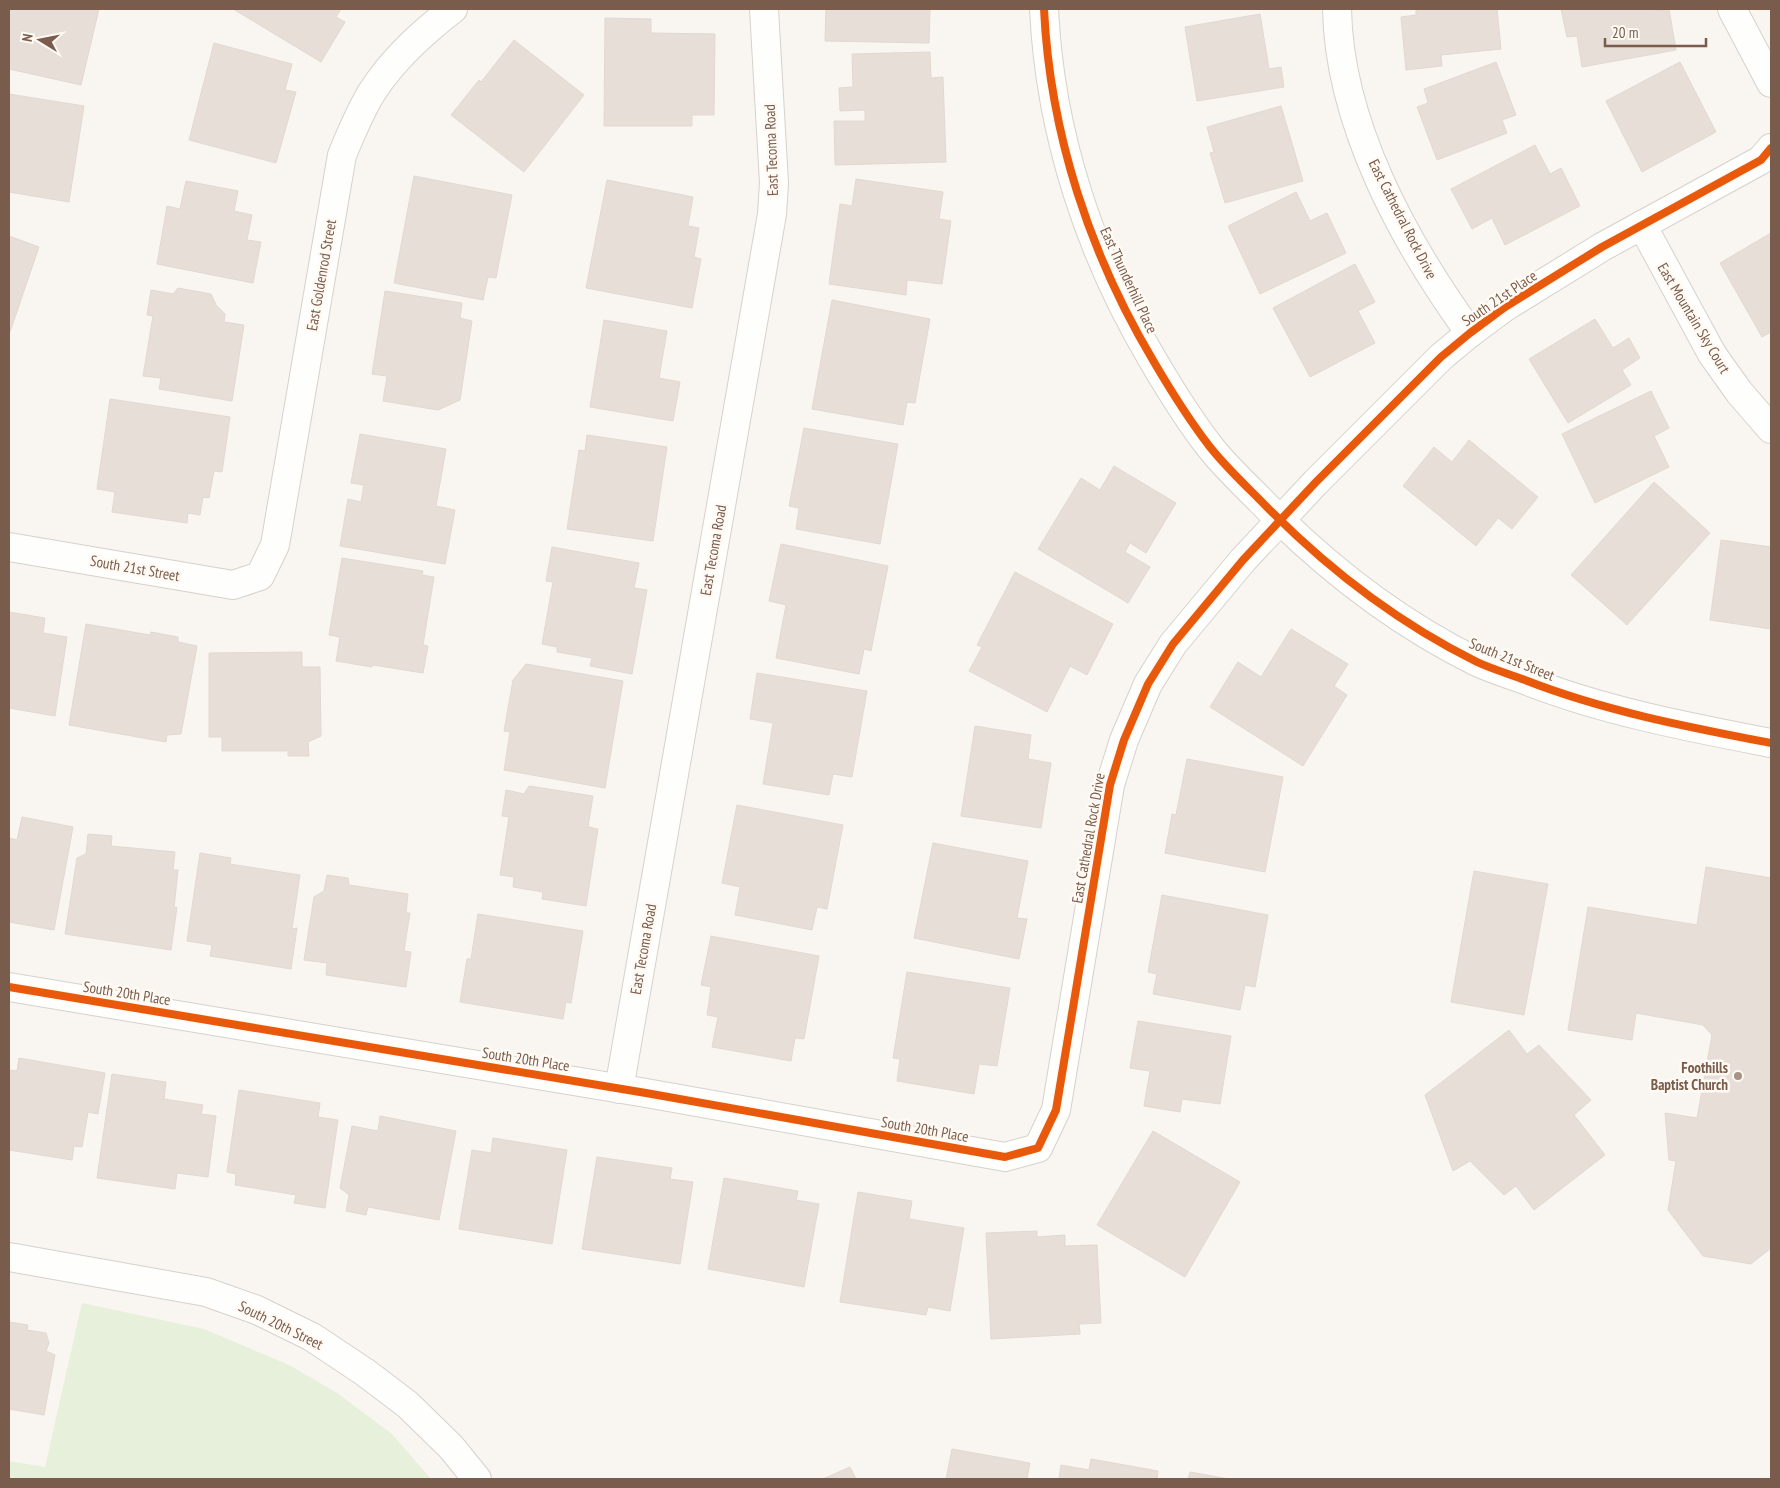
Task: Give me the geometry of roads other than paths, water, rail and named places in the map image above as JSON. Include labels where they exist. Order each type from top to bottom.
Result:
[{"type":"street","name":"East Goldenrod Street","points":[[260,576],[275,545],[342,155],[354,125],[372,92],[396,59],[453,9]]},
{"type":"street","name":"East Tecoma Road","points":[[619,1089],[772,214],[774,183],[764,9]]},
{"type":"street","name":"East Thunderhill Place","points":[[1044,9],[1051,76],[1058,119],[1070,167],[1096,248],[1120,300],[1178,403],[1211,448],[1280,521]]},
{"type":"street","name":"East Cathedral Rock Drive","points":[[1337,9],[1344,72],[1359,128],[1378,177],[1440,291],[1470,333]]},
{"type":"street","points":[[1732,9],[1771,83]]},
{"type":"street","name":"South 21st Place","points":[[1280,521],[1384,413],[1441,357],[1470,333],[1505,307],[1602,247],[1761,160],[1771,148]]},
{"type":"street","name":"East Mountain Sky Court","points":[[1642,225],[1712,354],[1739,392],[1771,429]]},
{"type":"street","name":"South 21st Street","points":[[1280,521],[1332,568],[1381,604],[1432,638],[1479,663],[1552,691],[1604,707],[1771,743]]},
{"type":"street","name":"East Cathedral Rock Drive","points":[[1038,1148],[1056,1110],[1110,785],[1124,740],[1148,684],[1173,644],[1243,560],[1280,521]]},
{"type":"street","name":"South 21st Street","points":[[9,547],[233,585],[260,576]]},
{"type":"street","name":"South 20th Place","points":[[9,987],[619,1089],[1005,1157],[1038,1148]]},
{"type":"street","name":"South 20th Street","points":[[9,1257],[206,1292],[257,1310],[312,1337],[366,1373],[408,1405],[451,1446],[477,1479]]},
{"type":"place","name":"Foothills Baptist Church","points":[[1738,1076]]}]
